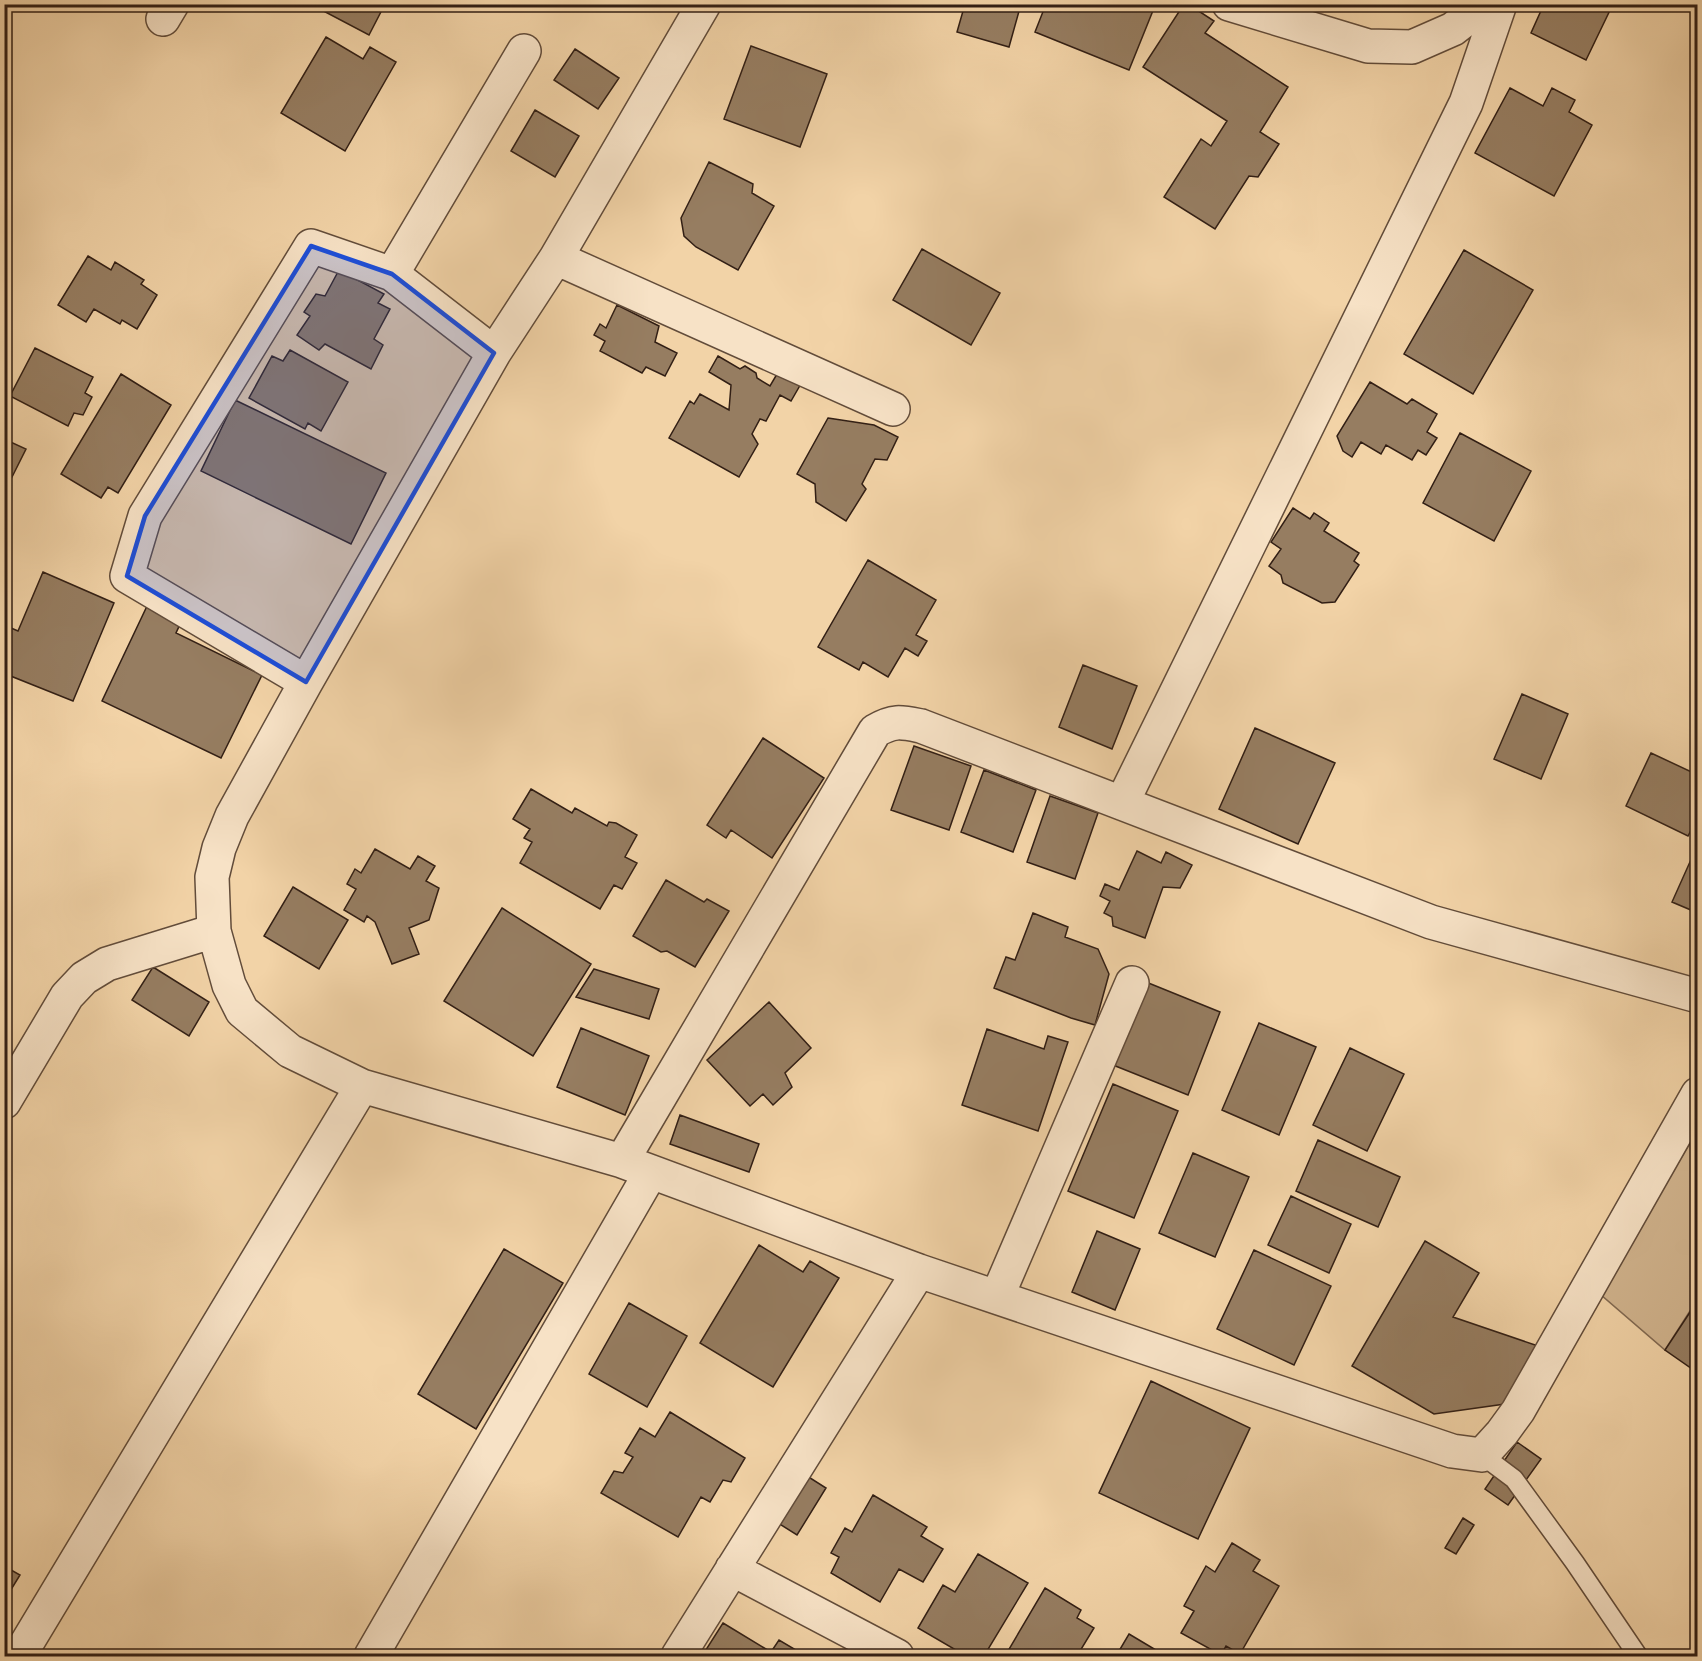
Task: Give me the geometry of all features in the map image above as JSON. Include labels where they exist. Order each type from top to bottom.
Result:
[{"type":"street","points":[[704,4],[556,258],[494,353],[232,816],[219,848],[213,877],[214,931],[229,985],[242,1011],[290,1051],[362,1086],[637,1167],[919,1271],[1452,1451],[1482,1455],[1518,1411],[1698,1094]]},
{"type":"street","points":[[1229,4],[1368,46],[1412,46],[1453,29],[1485,4]]},
{"type":"street","points":[[1122,803],[1466,103],[1500,4]]},
{"type":"street","points":[[392,274],[524,51]]},
{"type":"street","points":[[306,682],[127,576],[145,516],[310,246],[392,274],[494,353]]},
{"type":"street","points":[[556,258],[893,409]]},
{"type":"street","points":[[371,1656],[875,731],[888,723],[900,722],[921,726],[1431,922],[1698,996]]},
{"type":"street","points":[[4,1102],[68,996],[84,978],[107,964],[214,931]]},
{"type":"street","points":[[997,1297],[1132,983]]},
{"type":"street","points":[[19,1656],[362,1086]]},
{"type":"street","points":[[678,1656],[919,1271]]},
{"type":"street","points":[[732,1569],[897,1656]]},
{"type":"lane","points":[[1482,1455],[1514,1479],[1638,1656]]},
{"type":"highlighted area","points":[[311,246],[392,274],[494,353],[306,682],[127,576],[145,516]]},
{"type":"shaded area","points":[[1697,1131],[1697,1300],[1665,1350],[1600,1294]]},
{"type":"building","points":[[314,4],[385,4],[369,35]]},
{"type":"building","points":[[965,4],[1021,4],[1009,47],[957,32]]},
{"type":"building","points":[[1046,4],[1086,4],[1098,9],[1100,4],[1146,4],[1154,8],[1129,70],[1035,32]]},
{"type":"building","points":[[1184,4],[1188,4],[1214,21],[1205,33],[1288,87],[1260,132],[1279,144],[1258,177],[1249,176],[1215,229],[1164,197],[1201,139],[1211,146],[1227,121],[1143,67]]},
{"type":"building","points":[[1544,4],[1613,4],[1586,60],[1531,33]]},
{"type":"building","points":[[326,37],[363,59],[370,47],[396,62],[345,151],[281,113]]},
{"type":"building","points":[[751,46],[827,74],[800,147],[724,119]]},
{"type":"building","points":[[575,49],[619,78],[598,109],[554,80]]},
{"type":"building","points":[[1510,88],[1543,106],[1552,88],[1575,100],[1569,112],[1592,125],[1554,196],[1475,153]]},
{"type":"building","points":[[535,110],[579,136],[555,177],[511,151]]},
{"type":"building","points":[[709,162],[753,184],[752,193],[774,206],[738,270],[696,247],[684,236],[681,218]]},
{"type":"building","points":[[922,249],[1000,293],[971,345],[893,300]]},
{"type":"building","points":[[1464,250],[1533,290],[1473,394],[1404,354]]},
{"type":"building","points":[[88,256],[111,270],[115,262],[144,280],[141,284],[157,295],[137,329],[122,320],[120,324],[94,309],[86,322],[58,305]]},
{"type":"building","points":[[339,270],[384,294],[378,303],[390,309],[374,339],[383,345],[371,369],[325,344],[319,350],[297,335],[310,316],[304,312],[316,294],[325,296]]},
{"type":"building","points":[[617,305],[659,326],[655,342],[677,353],[665,376],[646,367],[642,373],[600,351],[605,341],[594,335],[600,324],[606,328]]},
{"type":"building","points":[[35,348],[93,377],[85,393],[92,397],[83,415],[74,413],[68,426],[10,396]]},
{"type":"building","points":[[290,350],[348,382],[321,431],[308,423],[305,429],[249,398],[272,356],[283,361]]},
{"type":"building","points":[[718,356],[740,369],[745,366],[756,373],[757,378],[770,386],[777,374],[806,375],[791,401],[780,395],[766,421],[760,419],[752,434],[758,444],[739,477],[669,438],[690,401],[694,404],[700,394],[729,410],[731,385],[709,372]]},
{"type":"building","points":[[121,374],[171,405],[118,493],[108,487],[101,498],[61,474]]},
{"type":"building","points":[[1370,382],[1407,404],[1412,399],[1437,414],[1427,432],[1437,438],[1426,455],[1418,450],[1412,460],[1386,445],[1381,454],[1361,442],[1352,457],[1343,451],[1337,436]]},
{"type":"building","points":[[235,400],[386,473],[351,544],[201,471]]},
{"type":"building","points":[[828,418],[874,425],[898,437],[887,460],[875,459],[862,484],[866,489],[846,521],[816,502],[815,484],[797,474]]},
{"type":"building","points":[[1460,433],[1531,471],[1494,541],[1423,503]]},
{"type":"building","points":[[4,439],[26,449],[4,493]]},
{"type":"building","points":[[1293,508],[1310,519],[1314,513],[1329,523],[1324,531],[1359,553],[1354,561],[1359,565],[1335,602],[1322,603],[1283,583],[1281,575],[1269,566],[1281,549],[1271,542]]},
{"type":"building","points":[[868,560],[936,600],[916,635],[927,641],[918,656],[905,648],[888,677],[863,662],[859,670],[818,647]]},
{"type":"building","points":[[43,572],[114,603],[73,701],[8,675],[4,679],[4,625],[18,631]]},
{"type":"building","points":[[148,604],[182,620],[176,633],[262,675],[221,758],[102,701]]},
{"type":"building","points":[[1083,665],[1137,686],[1112,749],[1059,727]]},
{"type":"building","points":[[1522,694],[1568,714],[1541,779],[1494,759]]},
{"type":"building","points":[[1255,728],[1335,763],[1298,844],[1219,809]]},
{"type":"building","points":[[763,738],[824,778],[772,858],[731,830],[726,838],[707,825]]},
{"type":"building","points":[[914,746],[971,766],[949,830],[891,810]]},
{"type":"building","points":[[1651,753],[1698,775],[1698,817],[1688,836],[1626,806]]},
{"type":"building","points":[[984,770],[1036,790],[1013,852],[961,832]]},
{"type":"building","points":[[531,789],[572,813],[575,808],[607,826],[609,822],[616,823],[637,835],[625,857],[637,863],[622,889],[614,885],[600,909],[520,863],[532,842],[524,838],[530,829],[513,819]]},
{"type":"building","points":[[1050,796],[1098,813],[1075,879],[1027,862]]},
{"type":"building","points":[[1698,844],[1698,913],[1672,902]]},
{"type":"building","points":[[375,849],[410,869],[418,856],[435,866],[426,881],[439,888],[429,920],[409,928],[419,954],[392,964],[375,922],[367,916],[364,922],[344,910],[356,889],[347,884],[355,869],[361,873]]},
{"type":"building","points":[[1137,851],[1161,863],[1166,852],[1192,865],[1180,888],[1163,887],[1145,938],[1113,926],[1112,917],[1104,913],[1110,901],[1100,896],[1105,884],[1119,890]]},
{"type":"building","points":[[666,880],[704,902],[707,899],[729,911],[695,967],[633,936]]},
{"type":"building","points":[[293,887],[348,920],[319,969],[264,936]]},
{"type":"building","points":[[502,908],[591,964],[533,1056],[444,1001]]},
{"type":"building","points":[[1033,913],[1068,927],[1065,937],[1098,949],[1109,974],[1095,1025],[994,988],[1006,957],[1015,960]]},
{"type":"building","points":[[153,967],[209,1002],[189,1036],[132,1000]]},
{"type":"building","points":[[594,969],[659,989],[649,1019],[576,997]]},
{"type":"building","points":[[1146,982],[1220,1012],[1188,1095],[1113,1065]]},
{"type":"building","points":[[769,1002],[811,1048],[785,1073],[792,1087],[773,1105],[763,1094],[750,1106],[707,1060]]},
{"type":"building","points":[[1259,1023],[1316,1047],[1279,1135],[1222,1110]]},
{"type":"building","points":[[581,1028],[649,1056],[625,1115],[557,1087]]},
{"type":"building","points":[[987,1029],[1044,1049],[1048,1036],[1068,1042],[1038,1131],[962,1105]]},
{"type":"building","points":[[1350,1048],[1404,1074],[1367,1151],[1313,1125]]},
{"type":"building","points":[[1113,1084],[1178,1111],[1134,1218],[1068,1191]]},
{"type":"building","points":[[680,1115],[759,1144],[749,1172],[670,1144]]},
{"type":"building","points":[[1318,1140],[1400,1177],[1378,1227],[1296,1191]]},
{"type":"building","points":[[1193,1153],[1249,1177],[1215,1257],[1159,1233]]},
{"type":"building","points":[[1291,1196],[1351,1224],[1329,1273],[1268,1245]]},
{"type":"building","points":[[1097,1231],[1140,1249],[1115,1310],[1072,1292]]},
{"type":"building","points":[[1425,1241],[1479,1273],[1453,1317],[1541,1347],[1512,1403],[1434,1414],[1352,1366]]},
{"type":"building","points":[[759,1245],[803,1272],[810,1261],[839,1278],[773,1387],[700,1343]]},
{"type":"building","points":[[504,1249],[563,1283],[476,1429],[418,1394]]},
{"type":"building","points":[[1254,1250],[1331,1286],[1294,1365],[1217,1329]]},
{"type":"building","points":[[1698,1300],[1698,1373],[1665,1350]]},
{"type":"building","points":[[629,1303],[687,1336],[647,1407],[589,1374]]},
{"type":"building","points":[[1151,1381],[1250,1428],[1198,1539],[1099,1493]]},
{"type":"building","points":[[670,1412],[745,1458],[731,1482],[723,1480],[710,1502],[701,1497],[678,1537],[601,1493],[614,1471],[623,1473],[633,1457],[625,1453],[640,1428],[655,1437]]},
{"type":"building","points":[[1517,1442],[1541,1459],[1508,1505],[1485,1489]]},
{"type":"building","points":[[796,1469],[826,1488],[797,1535],[767,1516]]},
{"type":"building","points":[[873,1495],[927,1527],[921,1536],[943,1549],[923,1582],[899,1569],[880,1602],[831,1573],[839,1557],[831,1553],[845,1528],[852,1532]]},
{"type":"building","points":[[1463,1518],[1474,1525],[1456,1554],[1445,1548]]},
{"type":"building","points":[[1232,1543],[1260,1560],[1253,1571],[1279,1586],[1240,1654],[1226,1646],[1221,1655],[1181,1633],[1194,1611],[1184,1606],[1206,1566],[1215,1572]]},
{"type":"building","points":[[978,1554],[1028,1583],[984,1656],[966,1656],[918,1628],[943,1585],[955,1592]]},
{"type":"building","points":[[4,1566],[20,1575],[4,1601]]},
{"type":"building","points":[[1045,1588],[1081,1610],[1077,1618],[1094,1628],[1077,1656],[1005,1656]]},
{"type":"building","points":[[723,1623],[771,1652],[779,1640],[806,1656],[702,1656]]},
{"type":"building","points":[[1129,1634],[1166,1656],[1116,1656]]}]
